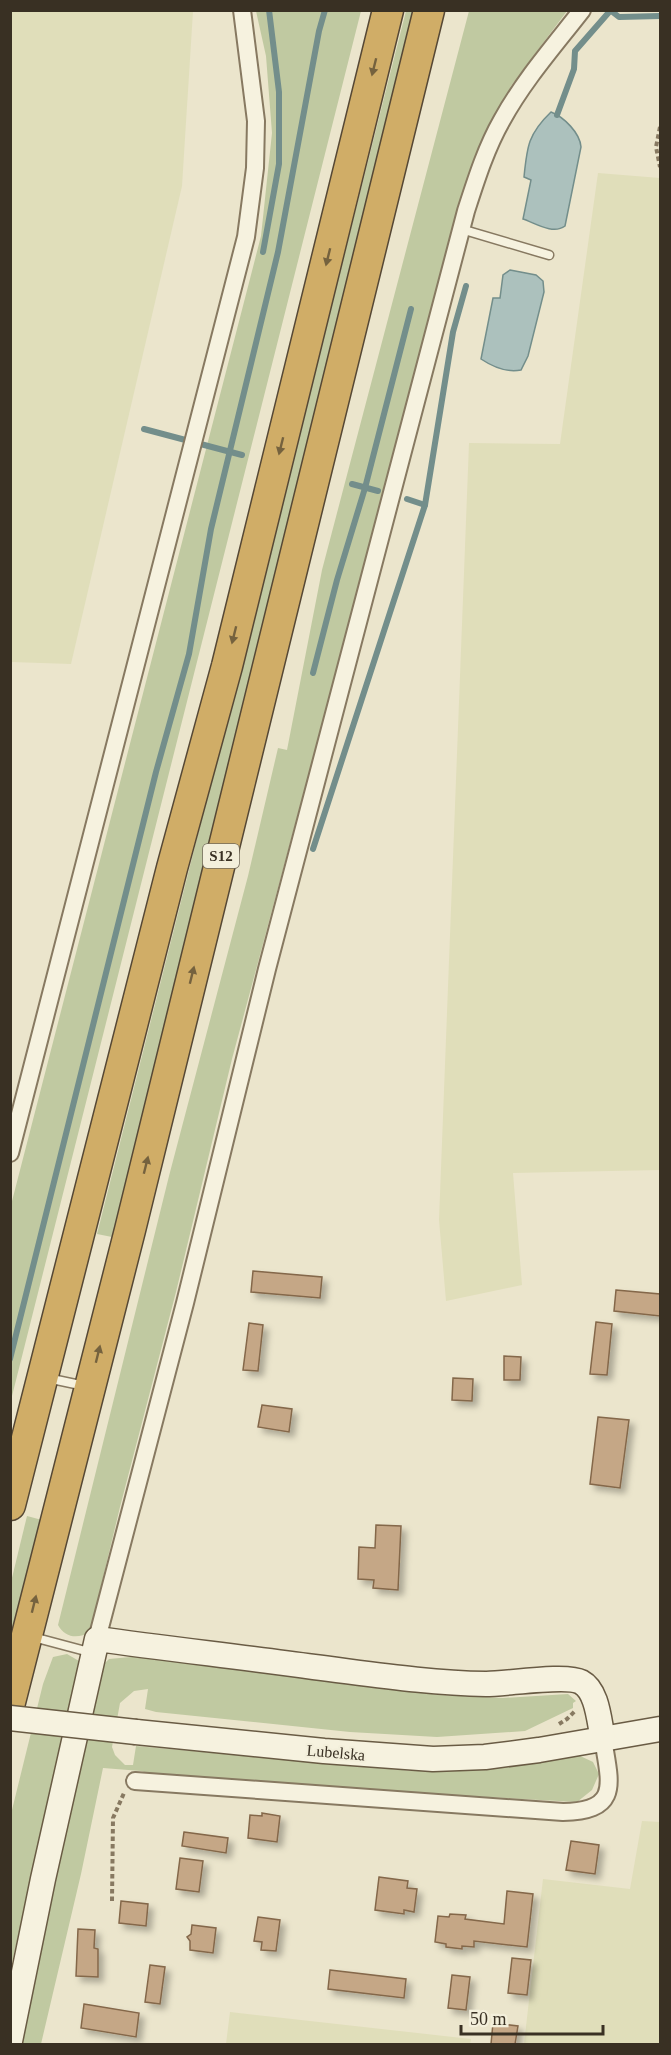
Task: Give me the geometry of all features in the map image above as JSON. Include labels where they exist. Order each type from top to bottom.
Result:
[{"type":"highway","name":"S12","points":[[10,1505],[172,868],[227,666],[388,10]]},
{"type":"highway","name":"S12","points":[[10,1701],[90,1388],[429,10]]},
{"type":"street","points":[[10,1153],[246,237],[255,168],[256,121],[242,10]]},
{"type":"street","points":[[10,2041],[43,1879],[95,1646],[185,1303],[270,958],[461,229],[478,174],[501,121],[519,92],[582,10]]},
{"type":"street","points":[[95,1646],[489,1684],[566,1678],[583,1683],[590,1690],[595,1701],[610,1781],[608,1791],[602,1801],[593,1809],[583,1812],[135,1781]]},
{"type":"street","name":"Lubelska","points":[[10,1718],[324,1751],[433,1760],[485,1757],[660,1729]]},
{"type":"lane","points":[[461,229],[549,255]]},
{"type":"lane","points":[[44,1377],[90,1388]]},
{"type":"lane","points":[[26,1635],[95,1646]]},
{"type":"path","points":[[660,127],[656,147],[660,167]]},
{"type":"path","points":[[558,1724],[579,1707],[595,1701]]},
{"type":"path","points":[[112,1901],[113,1818],[127,1788],[135,1781]]},
{"type":"shaded area","points":[[11,10],[193,11],[182,186],[71,664],[11,662]]},
{"type":"shaded area","points":[[551,112],[570,126],[578,136],[581,147],[565,226],[555,229],[523,219],[531,180],[524,177],[528,149],[533,134]]},
{"type":"shaded area","points":[[598,173],[660,178],[660,1170],[513,1173],[522,1285],[446,1301],[439,1220],[469,443],[560,444]]},
{"type":"shaded area","points":[[510,270],[536,275],[543,281],[544,292],[528,356],[521,370],[515,371],[500,369],[481,359],[493,298],[500,298],[503,275]]},
{"type":"shaded area","points":[[642,1821],[660,1822],[660,2044],[524,2044],[543,1879],[630,1889]]},
{"type":"shaded area","points":[[230,2012],[471,2039],[470,2044],[226,2044]]},
{"type":"green space","points":[[256,11],[361,11],[11,1400],[11,1205],[261,236],[272,133],[266,56]]},
{"type":"green space","points":[[406,11],[422,11],[112,1237],[97,1234]]},
{"type":"green space","points":[[469,11],[567,11],[511,86],[479,150],[463,196],[441,271],[382,501],[232,1059],[90,1632],[81,1636],[72,1636],[64,1633],[58,1625],[169,1176],[248,876],[278,748],[287,750],[322,570]]},
{"type":"green space","points":[[27,1516],[42,1520],[11,1643],[11,1582]]},
{"type":"green space","points":[[67,1654],[79,1661],[81,1675],[53,1782],[11,1967],[11,1814],[43,1684],[53,1657]]},
{"type":"green space","points":[[141,1656],[439,1695],[503,1698],[568,1694],[576,1701],[573,1703],[573,1708],[525,1731],[437,1737],[350,1732],[156,1712],[145,1709],[148,1689],[134,1691],[120,1703],[112,1747],[115,1755],[125,1765],[133,1765],[136,1746],[413,1771],[483,1767],[576,1754],[593,1762],[599,1774],[592,1790],[577,1802],[151,1774],[103,1768],[41,2044],[22,2044],[40,1942],[101,1667],[109,1659]]},
{"type":"building","points":[[253,1271],[322,1277],[320,1298],[251,1292]]},
{"type":"building","points":[[616,1290],[660,1294],[660,1316],[614,1311]]},
{"type":"building","points":[[596,1322],[612,1324],[607,1375],[590,1374]]},
{"type":"building","points":[[249,1323],[263,1325],[258,1371],[243,1370]]},
{"type":"building","points":[[504,1356],[521,1357],[520,1380],[504,1380]]},
{"type":"building","points":[[453,1378],[473,1379],[472,1401],[452,1400]]},
{"type":"building","points":[[262,1405],[292,1409],[289,1432],[258,1427]]},
{"type":"building","points":[[598,1417],[629,1420],[620,1488],[590,1484]]},
{"type":"building","points":[[376,1525],[401,1526],[398,1590],[373,1588],[374,1580],[358,1579],[359,1547],[375,1548]]},
{"type":"building","points":[[262,1813],[280,1816],[277,1842],[248,1838],[250,1815],[262,1816]]},
{"type":"building","points":[[184,1832],[228,1838],[226,1853],[182,1846]]},
{"type":"building","points":[[571,1841],[599,1845],[595,1874],[566,1870]]},
{"type":"building","points":[[180,1858],[203,1861],[199,1892],[176,1889]]},
{"type":"building","points":[[379,1877],[408,1881],[407,1888],[417,1889],[414,1912],[404,1910],[404,1914],[375,1910]]},
{"type":"building","points":[[507,1891],[533,1894],[527,1947],[474,1941],[474,1947],[462,1946],[462,1949],[446,1947],[446,1944],[435,1942],[438,1916],[466,1915],[465,1919],[504,1924]]},
{"type":"building","points":[[121,1901],[148,1904],[146,1926],[119,1923]]},
{"type":"building","points":[[258,1917],[280,1920],[276,1951],[261,1950],[262,1942],[254,1941]]},
{"type":"building","points":[[192,1925],[216,1928],[213,1953],[190,1950],[190,1941],[187,1937],[191,1934]]},
{"type":"building","points":[[78,1929],[95,1930],[94,1948],[98,1949],[98,1977],[76,1976]]},
{"type":"building","points":[[512,1958],[531,1960],[527,1995],[508,1993]]},
{"type":"building","points":[[150,1965],[165,1967],[160,2004],[145,2002]]},
{"type":"building","points":[[330,1970],[406,1979],[404,1998],[328,1989]]},
{"type":"building","points":[[452,1975],[470,1977],[466,2010],[448,2008]]},
{"type":"building","points":[[84,2004],[139,2013],[136,2037],[81,2028]]},
{"type":"building","points":[[493,2023],[518,2026],[515,2044],[491,2044]]},
{"type":"waterway","points":[[263,252],[279,164],[279,92],[269,10]]},
{"type":"waterway","points":[[10,1359],[156,772],[189,654],[211,529],[278,252],[319,31],[325,10]]},
{"type":"waterway","points":[[610,10],[619,17],[660,16]]},
{"type":"waterway","points":[[557,115],[574,69],[575,51],[610,11]]},
{"type":"waterway","points":[[313,849],[425,505],[453,332],[466,286]]},
{"type":"waterway","points":[[313,673],[337,580],[365,488],[411,309]]},
{"type":"waterway","points":[[144,429],[242,455]]},
{"type":"waterway","points":[[352,484],[378,491]]},
{"type":"waterway","points":[[407,499],[425,505]]}]
